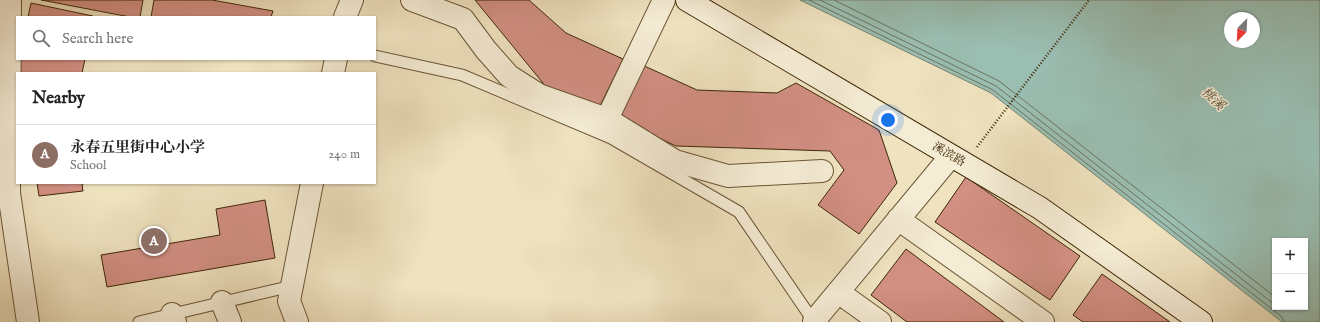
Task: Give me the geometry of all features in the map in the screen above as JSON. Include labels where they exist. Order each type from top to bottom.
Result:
[{"type":"street","points":[[10,0],[5,29],[5,98],[9,193],[28,322]]},
{"type":"street","points":[[345,16],[352,0]]},
{"type":"street","points":[[412,0],[463,19],[486,50],[509,76],[539,95],[607,119],[675,161],[728,176],[822,171]]},
{"type":"street","points":[[607,119],[664,0]]},
{"type":"street","name":"溪滨路","points":[[688,0],[1040,208],[1201,322]]},
{"type":"street","points":[[333,72],[336,60]]},
{"type":"street","points":[[814,321],[898,219],[958,160]]},
{"type":"street","points":[[297,322],[289,301],[312,184]]},
{"type":"street","points":[[898,219],[1043,322]]},
{"type":"street","points":[[838,292],[880,322]]},
{"type":"street","points":[[222,302],[230,322]]},
{"type":"lane","points":[[376,56],[462,75],[610,138],[739,212],[814,321]]},
{"type":"lane","points":[[139,322],[174,318],[222,302],[292,286]]},
{"type":"path","points":[[958,160],[1089,0]]},
{"type":"water","name":"桃溪","points":[[800,0],[1320,0],[1320,322],[1282,322],[991,93]]},
{"type":"building","points":[[41,0],[143,0],[140,16],[125,16]]},
{"type":"building","points":[[154,0],[212,0],[273,11],[271,16],[151,16]]},
{"type":"building","points":[[475,0],[529,0],[566,33],[623,59],[597,112],[547,88]]},
{"type":"building","points":[[31,3],[93,16],[28,16]]},
{"type":"building","points":[[20,60],[85,60],[82,72],[17,72]]},
{"type":"building","points":[[640,64],[697,90],[777,93],[796,83],[879,130],[897,183],[859,234],[818,205],[844,170],[830,151],[676,146],[615,118]]},
{"type":"building","points":[[966,177],[1080,256],[1050,300],[935,222]]},
{"type":"building","points":[[37,184],[82,184],[83,191],[39,196]]},
{"type":"building","points":[[265,200],[275,258],[107,287],[101,255],[220,235],[216,209]]},
{"type":"building","points":[[906,249],[1004,322],[907,322],[871,295]]},
{"type":"building","points":[[1102,274],[1170,322],[1083,322],[1073,315]]},
{"type":"place","name":"永春五里街中心小学","points":[[154,241]]}]
